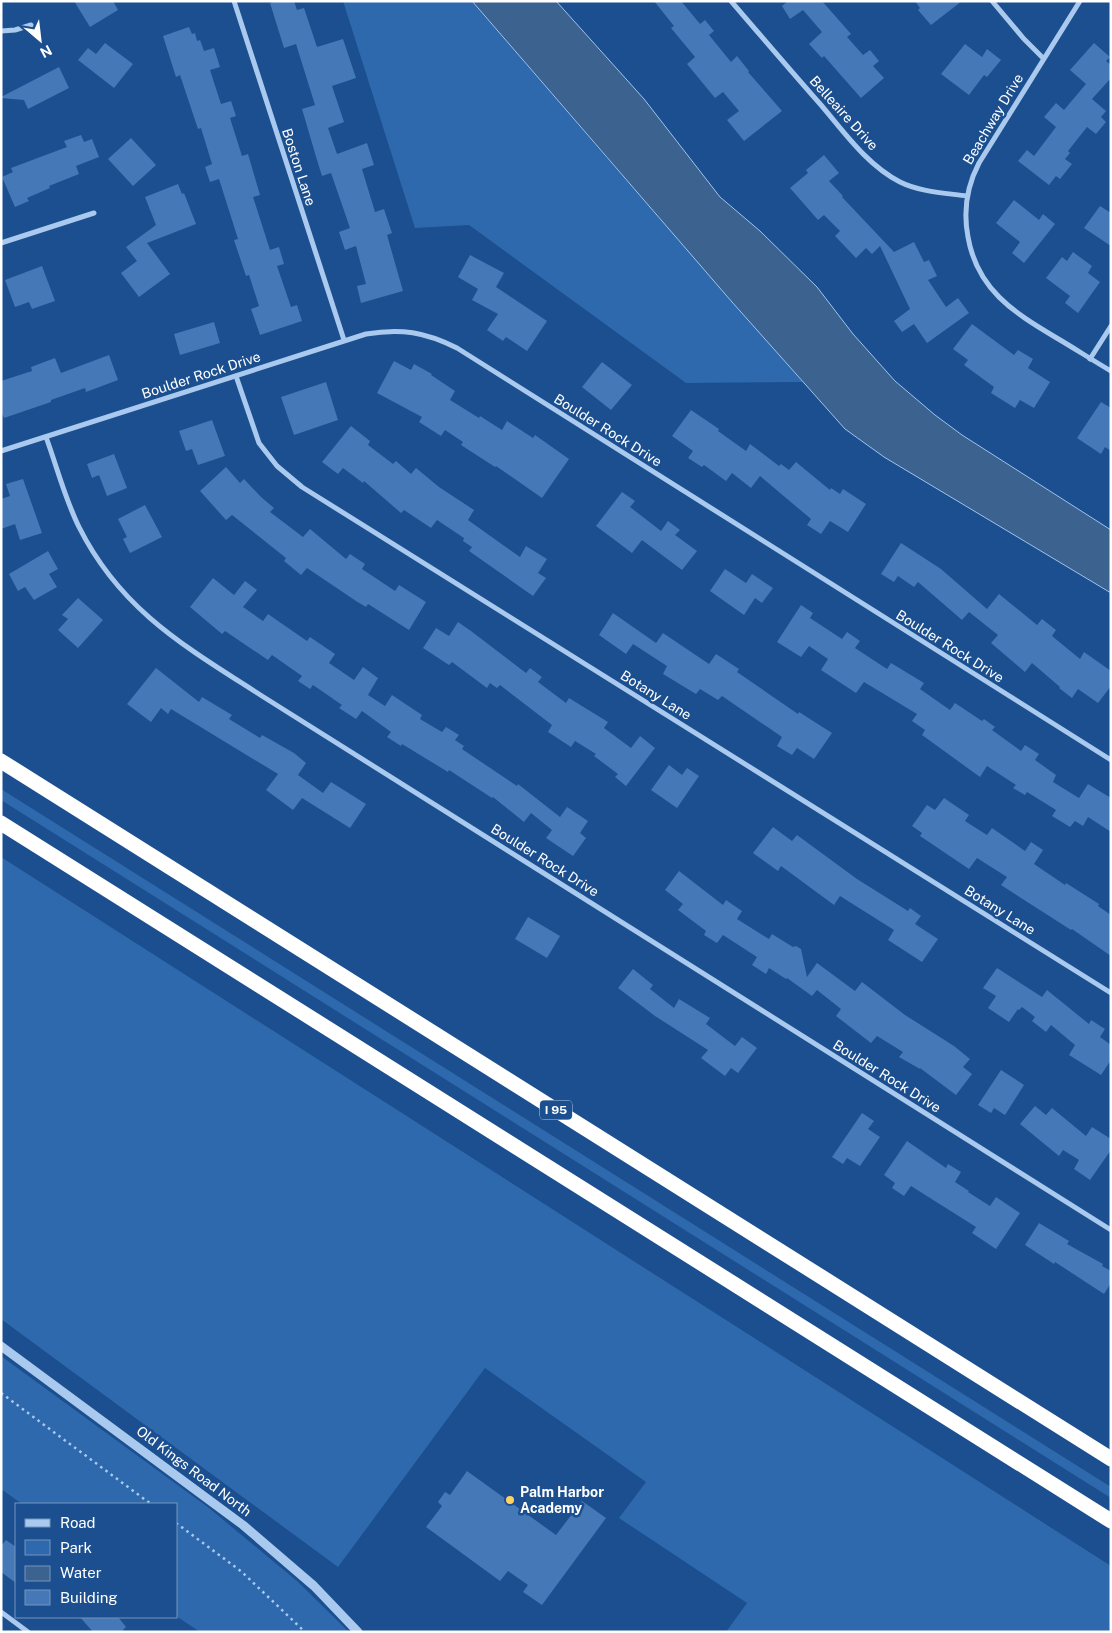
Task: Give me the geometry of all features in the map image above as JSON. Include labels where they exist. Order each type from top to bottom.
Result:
[{"type":"highway","name":"I 95","points":[[1,761],[1111,1459]]},
{"type":"highway","points":[[1,823],[1111,1522]]},
{"type":"street","name":"Boston Lane","points":[[234,1],[344,340]]},
{"type":"street","name":"Belleaire Drive","points":[[731,1],[848,137],[881,170],[913,187],[967,196]]},
{"type":"street","points":[[992,1],[1043,58]]},
{"type":"street","name":"Beachway Drive","points":[[1080,1],[978,162],[967,196],[966,218],[969,245],[982,276],[991,289],[1017,314],[1111,371]]},
{"type":"street","points":[[1,31],[15,30],[31,24]]},
{"type":"street","points":[[1,243],[94,213]]},
{"type":"street","points":[[1090,359],[1111,326]]},
{"type":"street","name":"Boulder Rock Drive","points":[[1,452],[344,340],[381,331],[405,331],[429,336],[457,348],[1111,760]]},
{"type":"street","name":"Botany Lane","points":[[236,376],[259,443],[277,466],[302,487],[1111,994]]},
{"type":"street","name":"Boulder Rock Drive","points":[[46,437],[71,509],[92,551],[135,605],[156,625],[180,643],[1111,1230]]},
{"type":"street","name":"Old Kings Road North","points":[[1,1346],[243,1525],[314,1586],[358,1632]]},
{"type":"street","points":[[1,1612],[28,1632]]},
{"type":"path","points":[[1,1393],[150,1503]]},
{"type":"path","points":[[178,1524],[242,1572],[305,1632]]},
{"type":"green space","points":[[343,1],[472,1],[803,382],[686,383],[469,225],[415,228]]},
{"type":"green space","points":[[1,789],[1111,1487],[1111,1498],[1,800]]},
{"type":"green space","points":[[1,857],[1111,1566],[1111,1632],[726,1632],[747,1603],[619,1518],[646,1482],[485,1368],[338,1567],[1,1319]]},
{"type":"green space","points":[[1,1356],[209,1508],[297,1581],[349,1632],[200,1632],[178,1617],[178,1503],[21,1503],[1,1489]]},
{"type":"water","points":[[472,1],[556,1],[644,99],[720,197],[760,231],[817,287],[853,334],[895,381],[962,435],[1111,530],[1111,593],[884,457],[845,429],[732,302]]},
{"type":"building","points":[[74,1],[113,1],[118,10],[90,27]]},
{"type":"building","points":[[294,1],[297,10],[304,8],[317,47],[343,39],[356,78],[332,86],[344,122],[328,128],[337,154],[367,143],[374,165],[362,169],[375,212],[384,209],[392,233],[387,235],[403,291],[361,303],[357,286],[366,284],[356,246],[345,250],[339,232],[350,228],[331,173],[322,176],[302,109],[315,105],[296,44],[284,48],[270,3]]},
{"type":"building","points":[[654,1],[681,1],[700,24],[705,20],[714,31],[709,35],[731,62],[737,56],[748,72],[782,111],[744,141],[727,120],[739,111],[723,92],[715,98],[687,64],[695,57],[671,28],[674,26]]},
{"type":"building","points":[[788,1],[822,1],[851,34],[847,37],[863,55],[870,50],[879,61],[873,66],[884,78],[861,98],[824,56],[822,58],[809,44],[822,32],[803,10],[790,19],[782,6]]},
{"type":"building","points":[[915,1],[962,1],[931,25],[918,10],[920,8]]},
{"type":"building","points":[[189,27],[192,34],[195,33],[197,41],[200,40],[204,51],[214,48],[220,67],[210,70],[221,104],[231,101],[236,116],[230,118],[242,156],[248,154],[260,195],[253,197],[270,250],[279,247],[284,264],[277,266],[291,307],[297,305],[302,321],[260,335],[251,309],[259,306],[249,275],[246,276],[234,240],[238,239],[219,179],[210,182],[205,167],[212,164],[201,128],[198,129],[180,75],[176,77],[163,36]]},
{"type":"building","points":[[105,43],[133,64],[114,88],[78,60],[88,48],[96,54]]},
{"type":"building","points":[[1094,43],[1110,57],[1106,61],[1111,65],[1111,78],[1092,99],[1106,111],[1101,117],[1106,122],[1096,134],[1087,127],[1068,151],[1070,153],[1065,159],[1072,164],[1060,179],[1056,176],[1049,185],[1018,161],[1027,150],[1034,156],[1056,127],[1044,117],[1056,103],[1064,110],[1086,84],[1070,70]]},
{"type":"building","points":[[965,44],[982,57],[987,49],[1001,60],[987,77],[984,75],[969,95],[941,74]]},
{"type":"building","points":[[59,67],[69,88],[28,109],[24,100],[1,98],[1,97]]},
{"type":"building","points":[[81,135],[84,142],[92,139],[99,157],[76,166],[79,174],[49,186],[50,188],[27,198],[29,201],[15,207],[2,177],[13,172],[11,168],[67,147],[64,141]]},
{"type":"building","points":[[131,138],[156,165],[133,186],[108,159]]},
{"type":"building","points":[[824,155],[839,173],[829,181],[842,197],[894,252],[914,242],[924,262],[929,260],[937,276],[928,280],[946,307],[958,298],[969,313],[927,343],[914,324],[902,332],[894,321],[910,309],[880,246],[872,254],[866,248],[856,258],[835,236],[840,231],[824,215],[818,220],[790,188],[808,173],[806,170]]},
{"type":"building","points":[[178,184],[182,194],[184,193],[196,224],[147,243],[170,274],[139,297],[121,273],[137,261],[126,247],[156,225],[145,197]]},
{"type":"building","points":[[1014,200],[1039,220],[1043,214],[1055,224],[1024,263],[1012,253],[1020,242],[996,223]]},
{"type":"building","points":[[1100,206],[1111,213],[1111,246],[1084,228]]},
{"type":"building","points":[[1073,252],[1092,266],[1088,273],[1100,282],[1078,313],[1065,303],[1070,296],[1046,278],[1062,257],[1067,261]]},
{"type":"building","points":[[470,255],[504,273],[496,287],[547,321],[527,351],[506,337],[503,341],[487,330],[498,314],[472,300],[478,289],[458,277]]},
{"type":"building","points":[[42,266],[55,301],[32,309],[29,302],[15,307],[5,280]]},
{"type":"building","points":[[214,322],[220,343],[180,355],[174,334]]},
{"type":"building","points":[[972,324],[1014,355],[1018,350],[1033,359],[1028,368],[1050,382],[1034,408],[1020,400],[1015,408],[991,393],[994,387],[964,365],[968,360],[953,349]]},
{"type":"building","points":[[109,355],[118,380],[86,392],[85,388],[4,418],[1,411],[1,381],[32,371],[31,367],[55,358],[61,373]]},
{"type":"building","points":[[394,361],[411,370],[414,364],[432,374],[455,391],[450,400],[479,418],[480,416],[502,430],[507,421],[533,438],[535,435],[569,459],[542,498],[496,466],[461,445],[463,442],[445,430],[441,436],[419,422],[422,417],[377,393]]},
{"type":"building","points":[[602,362],[632,385],[611,410],[582,387]]},
{"type":"building","points":[[326,382],[338,420],[294,435],[281,397]]},
{"type":"building","points":[[1101,402],[1111,408],[1111,451],[1105,447],[1101,454],[1077,438]]},
{"type":"building","points":[[691,410],[719,429],[718,431],[746,451],[750,444],[779,466],[781,464],[789,470],[796,462],[830,490],[831,488],[840,494],[843,489],[866,504],[848,532],[830,521],[821,534],[807,525],[811,519],[760,476],[751,488],[732,473],[726,481],[704,465],[702,467],[688,458],[693,451],[672,436]]},
{"type":"building","points":[[212,420],[225,456],[198,465],[192,449],[186,451],[179,431]]},
{"type":"building","points":[[351,426],[370,441],[368,445],[393,464],[396,461],[411,474],[416,468],[439,487],[474,510],[468,520],[520,557],[526,546],[547,559],[538,573],[546,578],[533,596],[469,551],[472,547],[463,541],[464,538],[437,520],[431,528],[404,510],[401,513],[364,481],[363,483],[343,468],[338,474],[322,462]]},
{"type":"building","points":[[114,454],[127,488],[107,496],[99,475],[92,478],[87,464]]},
{"type":"building","points":[[226,467],[240,483],[244,479],[274,508],[270,512],[303,537],[310,529],[346,559],[350,554],[365,564],[362,569],[395,591],[399,585],[426,602],[409,630],[368,604],[366,607],[356,601],[307,568],[301,575],[284,561],[286,558],[232,515],[226,520],[200,491]]},
{"type":"building","points":[[23,479],[42,533],[20,540],[15,524],[1,529],[1,499],[10,496],[6,484]]},
{"type":"building","points":[[622,492],[635,501],[630,507],[661,531],[668,521],[680,530],[675,535],[697,551],[682,570],[642,540],[632,553],[596,526]]},
{"type":"building","points":[[145,505],[162,537],[130,553],[123,539],[127,537],[118,519]]},
{"type":"building","points":[[901,543],[941,569],[987,609],[999,594],[1037,625],[1042,619],[1056,630],[1052,636],[1080,659],[1084,652],[1111,671],[1111,686],[1098,703],[1078,689],[1072,698],[1032,663],[1025,672],[991,643],[998,635],[969,612],[962,620],[918,582],[914,587],[898,576],[894,582],[881,574]]},
{"type":"building","points":[[48,551],[58,569],[49,574],[57,587],[34,600],[25,587],[18,591],[9,574]]},
{"type":"building","points":[[725,569],[746,583],[752,574],[773,588],[762,603],[755,598],[744,615],[710,591]]},
{"type":"building","points":[[213,578],[234,595],[245,581],[257,590],[243,607],[263,621],[268,614],[307,641],[310,637],[335,654],[329,663],[354,680],[363,667],[378,678],[368,695],[385,706],[392,695],[422,715],[420,719],[442,732],[446,727],[459,735],[455,740],[464,746],[462,749],[517,786],[518,784],[560,817],[567,807],[588,821],[580,833],[586,838],[573,856],[546,838],[552,830],[531,813],[524,822],[493,797],[449,770],[448,772],[387,737],[391,732],[362,711],[356,719],[339,708],[342,705],[313,685],[310,689],[298,681],[302,676],[272,655],[268,660],[225,631],[222,634],[190,607]]},
{"type":"building","points":[[78,598],[103,620],[78,648],[58,630],[68,619],[62,615]]},
{"type":"building","points":[[801,605],[813,613],[810,618],[842,639],[847,632],[860,641],[855,648],[887,669],[891,663],[924,683],[920,689],[950,710],[955,703],[982,721],[984,719],[995,727],[992,730],[1021,751],[1025,745],[1039,754],[1035,760],[1056,775],[1053,782],[1079,798],[1088,784],[1111,798],[1111,832],[1088,817],[1083,826],[1075,821],[1070,827],[1052,816],[1056,810],[1027,792],[1025,795],[1013,788],[1016,785],[987,766],[980,777],[922,735],[925,730],[912,721],[917,714],[864,682],[856,693],[821,670],[828,659],[809,646],[801,657],[777,642]]},
{"type":"building","points":[[613,613],[656,643],[663,633],[709,664],[716,654],[739,669],[737,672],[798,714],[799,712],[832,733],[814,759],[797,748],[792,755],[777,746],[782,737],[722,696],[718,700],[700,689],[696,694],[663,674],[667,666],[633,644],[626,654],[599,635]]},
{"type":"building","points":[[458,622],[526,673],[530,668],[542,677],[538,682],[566,703],[569,698],[608,722],[604,728],[631,748],[640,736],[655,748],[626,786],[615,777],[618,774],[594,756],[596,754],[575,741],[571,747],[548,732],[552,725],[500,685],[497,688],[490,683],[487,688],[452,662],[449,665],[423,648],[436,628],[449,636]]},
{"type":"building","points":[[156,668],[199,702],[202,697],[232,715],[229,719],[260,738],[262,735],[294,753],[306,763],[298,775],[323,793],[331,782],[366,804],[350,828],[302,798],[293,810],[266,790],[278,774],[171,709],[168,714],[161,708],[151,722],[127,704]]},
{"type":"building","points":[[669,765],[682,775],[687,768],[699,776],[677,808],[651,790]]},
{"type":"building","points":[[944,798],[969,815],[965,821],[987,835],[992,828],[1025,851],[1031,842],[1043,850],[1034,864],[1065,885],[1066,883],[1099,904],[1098,906],[1111,915],[1111,956],[1072,929],[1001,885],[1007,877],[977,858],[969,869],[920,836],[922,833],[912,826],[927,805],[935,810]]},
{"type":"building","points":[[773,827],[792,841],[797,835],[857,879],[908,911],[910,908],[921,916],[915,924],[938,939],[922,962],[888,940],[894,930],[840,896],[834,905],[781,866],[778,871],[753,853]]},
{"type":"building","points":[[679,871],[723,905],[726,900],[742,911],[737,919],[769,939],[772,934],[793,947],[796,946],[801,949],[807,977],[817,963],[855,991],[862,982],[905,1015],[954,1046],[970,1059],[963,1067],[972,1074],[956,1095],[920,1068],[899,1057],[903,1052],[877,1036],[871,1043],[836,1016],[841,1009],[817,990],[812,996],[769,968],[766,974],[752,965],[757,957],[723,935],[717,943],[704,935],[706,931],[678,910],[683,904],[665,890]]},
{"type":"building","points":[[528,917],[560,936],[547,958],[515,939]]},
{"type":"building","points":[[997,968],[1042,997],[1047,990],[1089,1024],[1091,1020],[1105,1029],[1100,1037],[1111,1045],[1111,1060],[1101,1075],[1069,1055],[1075,1045],[1051,1025],[1046,1032],[1032,1021],[1035,1017],[1022,1007],[1018,1009],[1009,1022],[988,1008],[996,996],[983,988]]},
{"type":"building","points":[[633,969],[653,985],[650,989],[674,1008],[679,999],[710,1018],[706,1024],[735,1046],[742,1037],[757,1048],[738,1073],[731,1068],[725,1076],[701,1058],[708,1050],[655,1016],[618,988]]},
{"type":"building","points":[[1001,1070],[1024,1085],[1005,1115],[994,1108],[991,1113],[978,1105]]},
{"type":"building","points":[[1035,1106],[1046,1115],[1052,1108],[1086,1136],[1092,1127],[1111,1139],[1111,1150],[1090,1180],[1074,1169],[1079,1160],[1063,1150],[1059,1156],[1020,1124]]},
{"type":"building","points":[[862,1113],[874,1121],[868,1129],[880,1137],[860,1166],[847,1158],[843,1164],[832,1157]]},
{"type":"building","points":[[907,1141],[946,1168],[948,1164],[961,1172],[955,1182],[968,1192],[990,1206],[996,1197],[1020,1213],[996,1249],[972,1233],[976,1227],[911,1186],[904,1196],[892,1188],[895,1183],[884,1175]]},
{"type":"building","points":[[1039,1223],[1069,1241],[1067,1244],[1103,1264],[1102,1266],[1111,1271],[1111,1283],[1104,1294],[1025,1245]]},
{"type":"building","points":[[467,1471],[556,1535],[582,1501],[606,1518],[542,1605],[523,1592],[528,1585],[508,1571],[500,1581],[426,1527],[442,1506],[438,1502],[445,1492],[450,1495]]},
{"type":"building","points":[[6,1540],[15,1546],[15,1582],[1,1572],[1,1546]]},
{"type":"building","points":[[81,1618],[119,1618],[126,1627],[121,1632],[93,1632]]},
{"type":"place","name":"Palm Harbor Academy","points":[[510,1500]]}]
